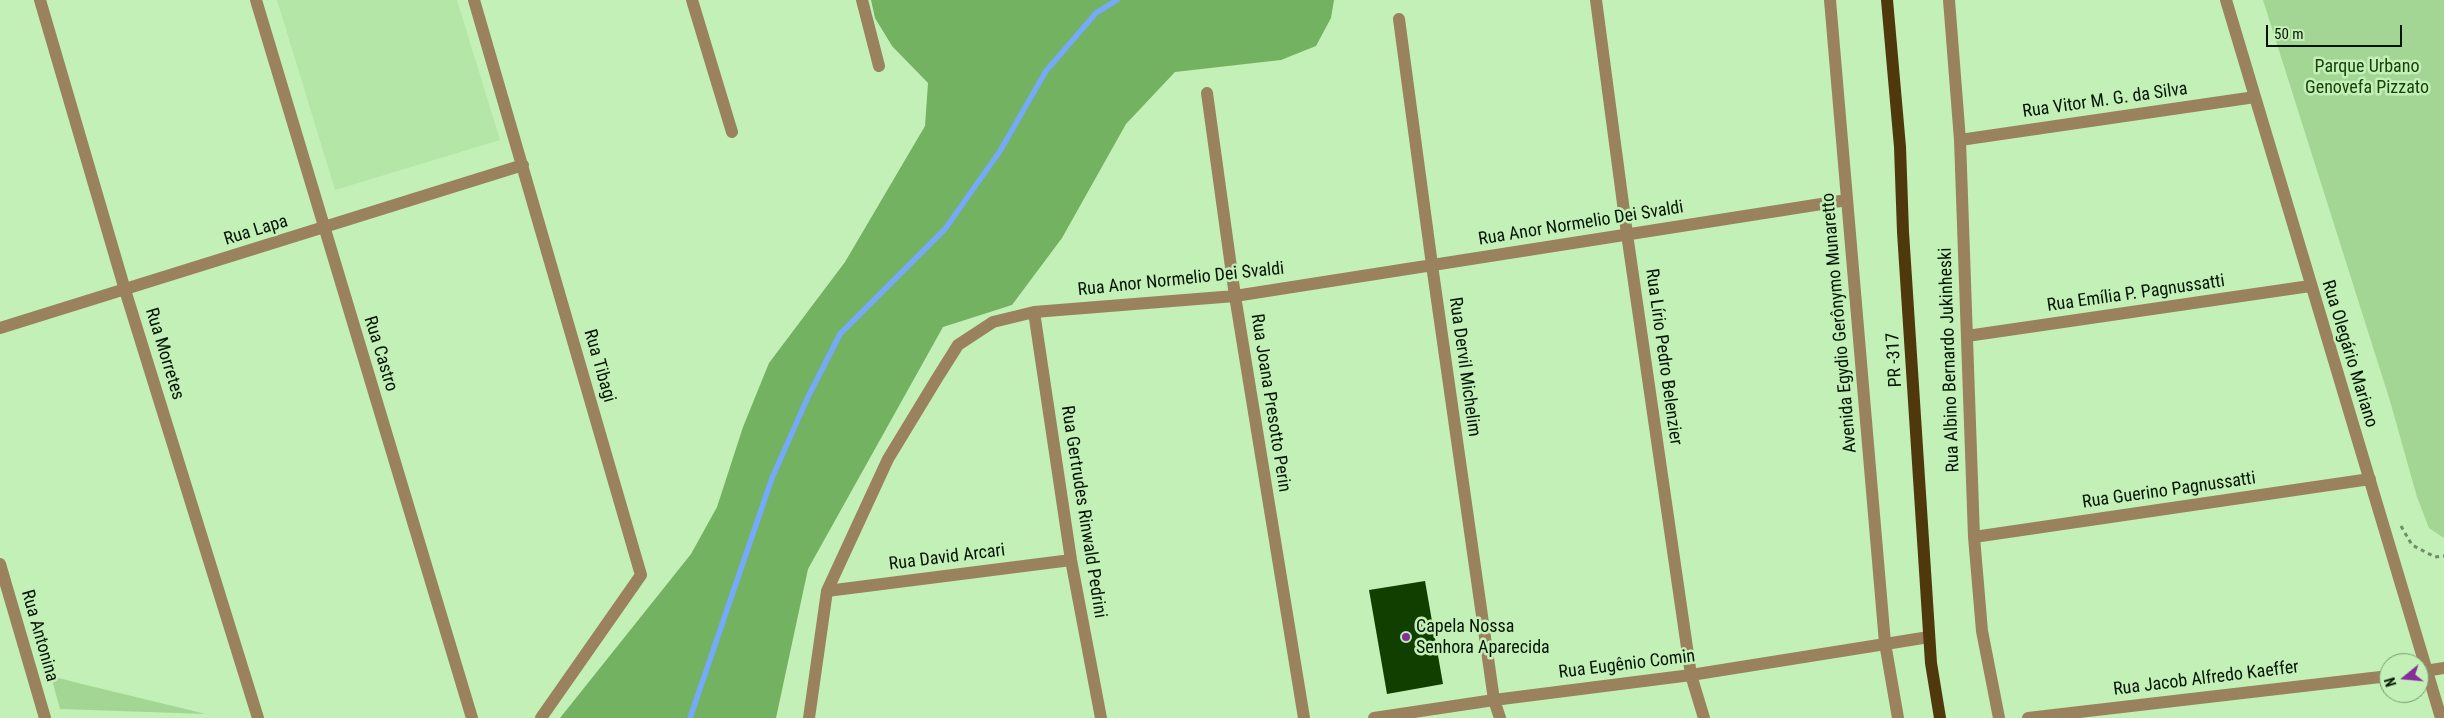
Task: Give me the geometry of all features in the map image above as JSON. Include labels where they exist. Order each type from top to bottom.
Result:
[{"type":"main road","name":"PR -317","points":[[1887,0],[1900,146],[1903,232],[1929,638],[1940,718]]},
{"type":"street","name":"Rua Morretes","points":[[40,0],[125,290],[258,718]]},
{"type":"street","name":"Rua Castro","points":[[256,0],[472,718]]},
{"type":"street","name":"Rua Tibagi","points":[[474,0],[641,575],[541,718]]},
{"type":"street","points":[[692,0],[732,132]]},
{"type":"street","points":[[862,0],[879,66]]},
{"type":"street","name":"Rua Lírio Pedro Belenzier","points":[[1596,0],[1627,234],[1691,675],[1704,718]]},
{"type":"street","name":"Avenida Egydio Gerônymo Munaretto","points":[[1830,0],[1885,644],[1898,718]]},
{"type":"street","name":"Rua Albino Bernardo Jukinheski","points":[[1950,0],[1960,140],[1974,537],[1982,631],[1999,718]]},
{"type":"street","name":"Rua Olegário Mariano","points":[[2226,0],[2310,286],[2370,479],[2418,653]]},
{"type":"street","name":"Rua Dervil Michelim","points":[[1399,19],[1494,700],[1500,718]]},
{"type":"street","name":"Rua Joana Presotto Perin","points":[[1207,93],[1235,296],[1304,718]]},
{"type":"street","name":"Rua Vitor M. G. da Silva","points":[[1960,140],[2254,97]]},
{"type":"street","name":"Rua Lapa","points":[[0,328],[523,165]]},
{"type":"street","name":"Rua Anor Normelio Dei Svaldi","points":[[809,718],[827,591],[888,459],[958,345],[993,322],[1034,312],[1235,296],[1847,200]]},
{"type":"street","name":"Rua Emília P. Pagnussatti","points":[[1967,336],[2310,286]]},
{"type":"street","name":"Rua Gertrudes Rinwald Pedrini","points":[[1034,312],[1071,560],[1101,718]]},
{"type":"street","name":"Rua Guerino Pagnussatti","points":[[1974,537],[2370,479]]},
{"type":"street","name":"Rua David Arcari","points":[[827,591],[1071,560]]},
{"type":"street","name":"Rua Antonina","points":[[0,564],[45,718]]},
{"type":"street","name":"Rua Eugênio Comin","points":[[1374,718],[1494,700],[1691,675],[1929,638]]},
{"type":"street","points":[[2429,671],[2444,668]]},
{"type":"street","name":"Rua Jacob Alfredo Kaeffer","points":[[2028,718],[2379,677]]},
{"type":"street","name":"Rua Olegário Mariano","points":[[2429,687],[2441,718]]},
{"type":"shaded area","points":[[277,0],[457,0],[500,140],[335,190]]},
{"type":"shaded area","points":[[871,0],[1334,0],[1331,18],[1316,46],[1281,60],[1175,72],[1126,124],[1062,238],[1012,305],[943,327],[808,569],[776,718],[560,718],[691,554],[717,507],[743,427],[769,363],[845,262],[925,126],[928,83],[892,46],[875,18]]},
{"type":"green space","name":"Parque Urbano Genovefa Pizzato","points":[[2263,0],[2444,0],[2444,538],[2429,528],[2417,497],[2390,401]]},
{"type":"green space","points":[[51,676],[78,683],[206,714],[60,709]]},
{"type":"building","name":"Capela Nossa Senhora Aparecida","points":[[1425,581],[1443,684],[1387,694],[1369,590]]},
{"type":"waterway","points":[[690,718],[772,478],[807,399],[840,334],[945,229],[1000,151],[1046,71],[1096,13],[1117,0]]},
{"type":"place","name":"Capela Nossa Senhora Aparecida","points":[[1406,637]]}]
